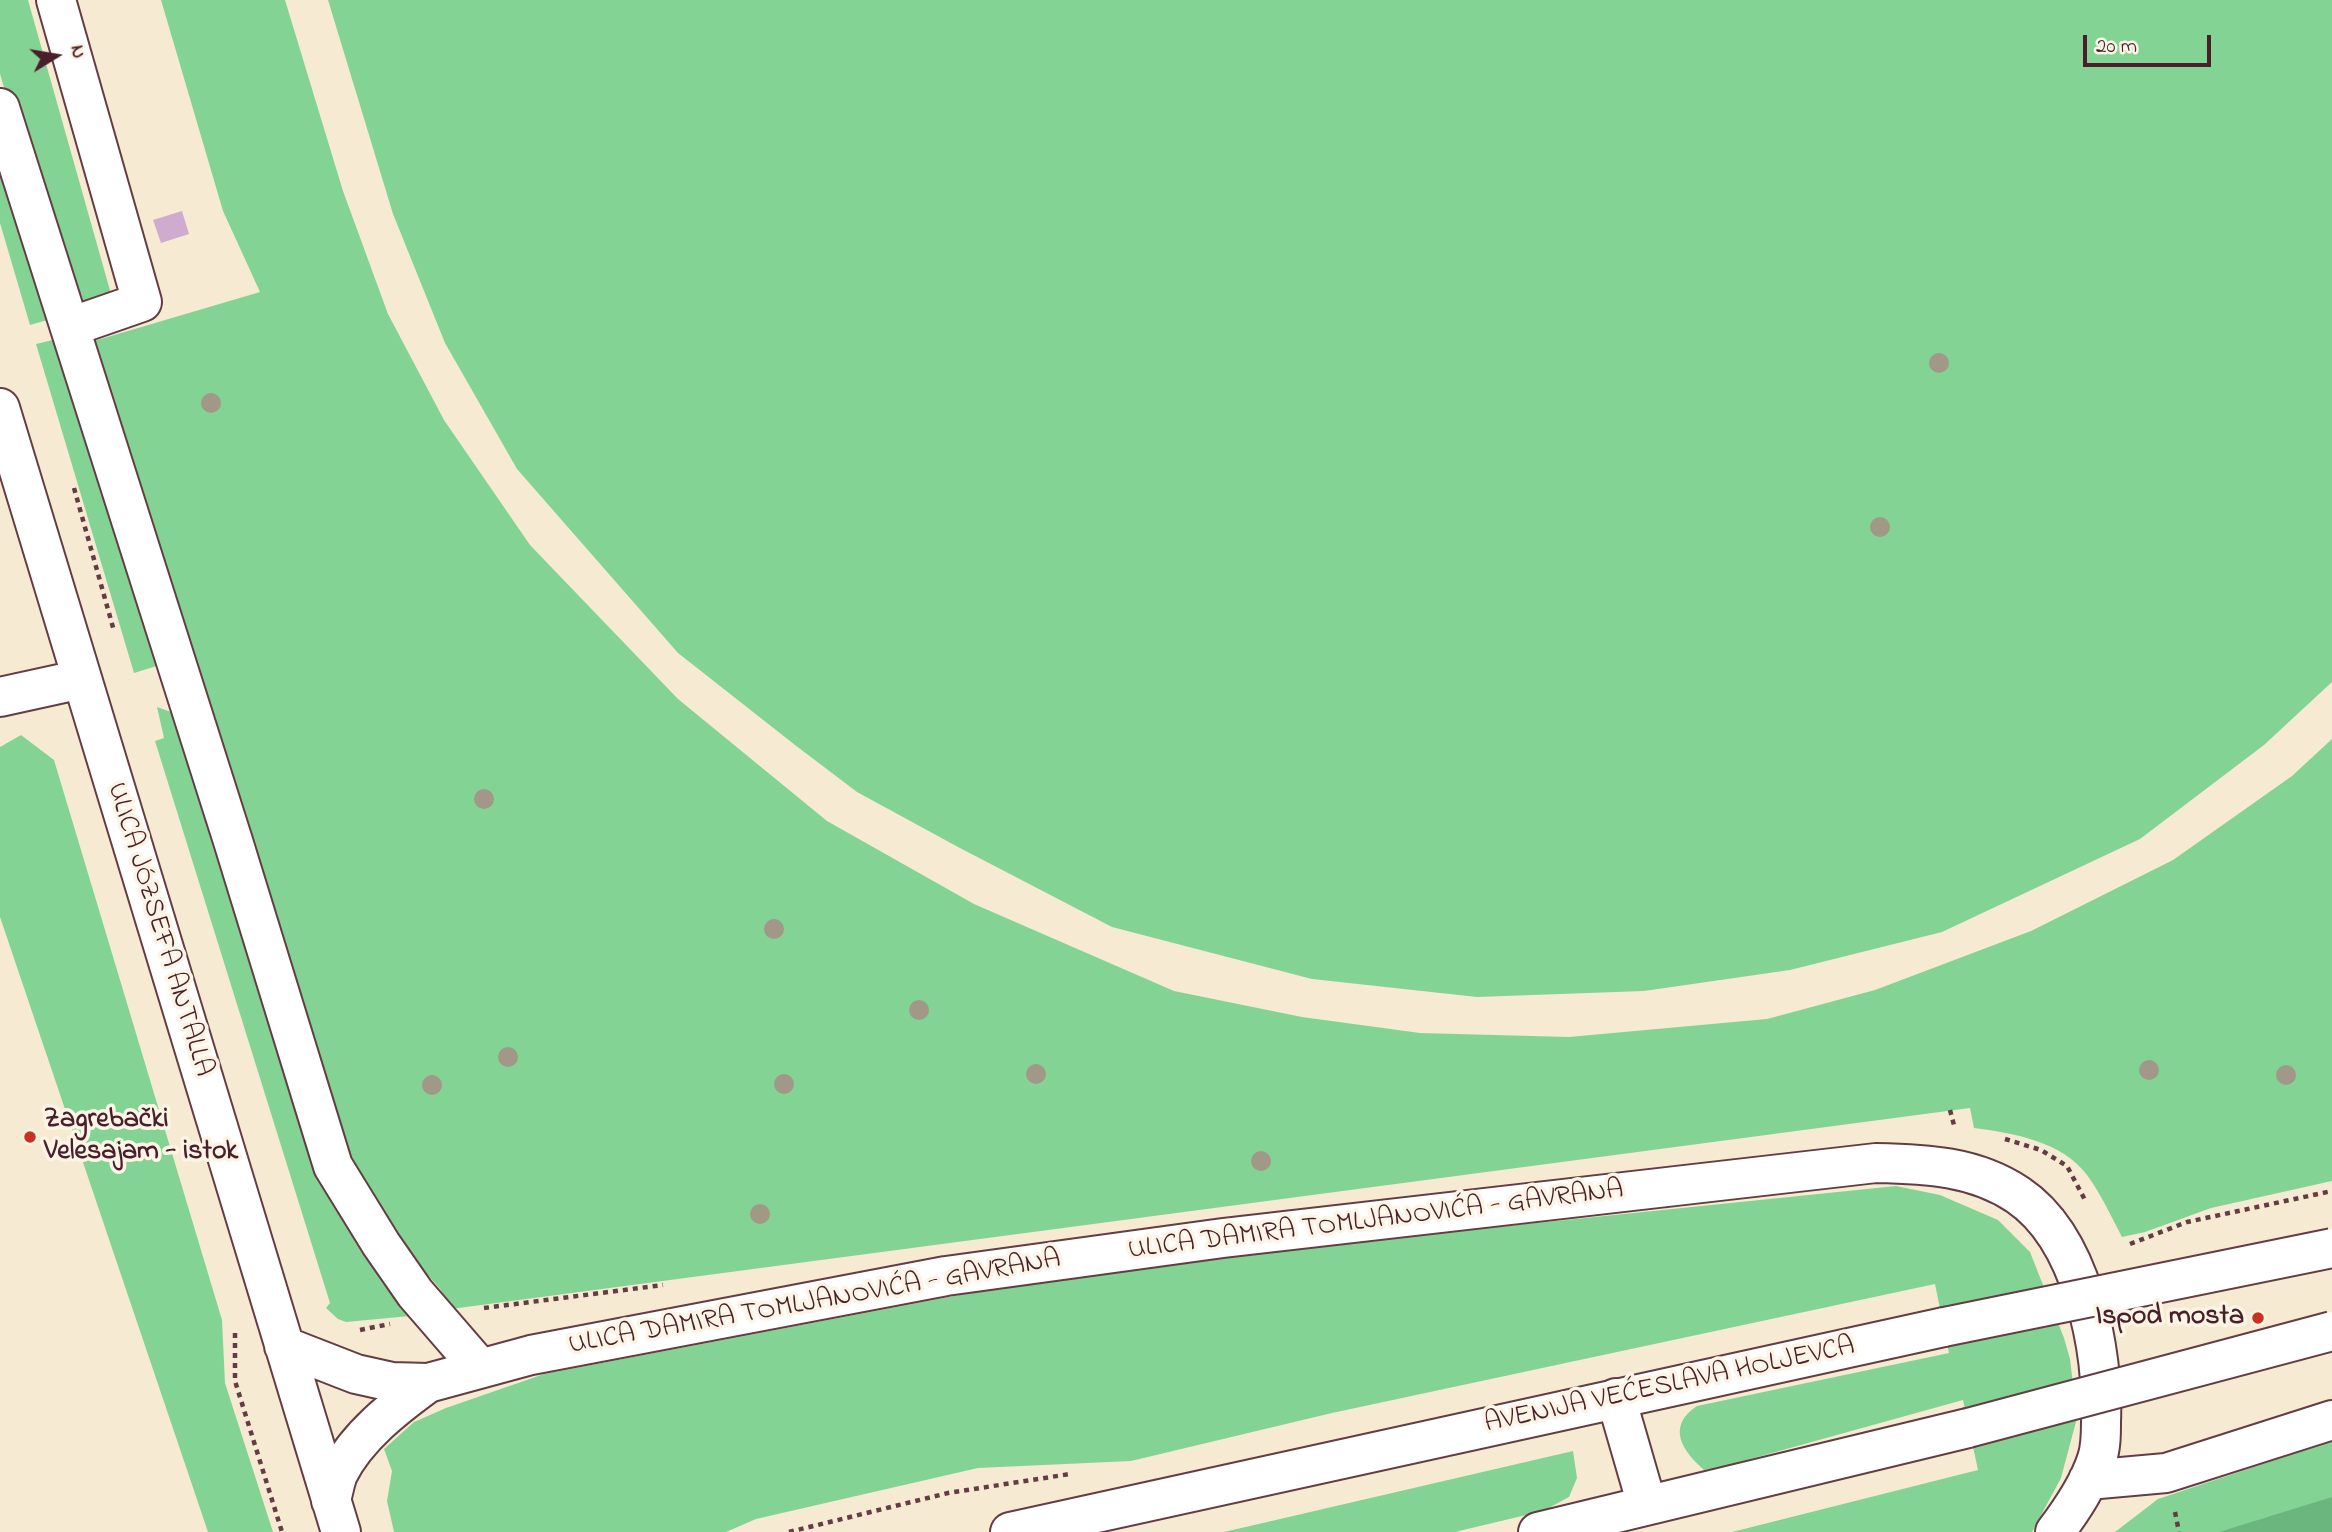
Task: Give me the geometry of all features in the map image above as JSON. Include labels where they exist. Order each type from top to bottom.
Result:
[{"type":"street","points":[[56,0],[142,302],[70,327]]},
{"type":"street","points":[[0,108],[233,841],[333,1166],[415,1293],[479,1367]]},
{"type":"street","name":"ULICA JÓZSEFA ANTALLA","points":[[0,408],[336,1517]]},
{"type":"street","points":[[0,697],[82,679]]},
{"type":"street","name":"ULICA DAMIRA TOMLJANOVIĆA - GAVRANA","points":[[284,1346],[356,1374],[392,1382],[428,1382],[479,1367],[559,1350],[946,1276],[1223,1237],[1876,1163],[1933,1165],[1982,1176],[2020,1196],[2053,1230],[2079,1282],[2097,1348],[2102,1405],[2097,1458],[2088,1480],[2055,1532]]},
{"type":"street","name":"AVENIJA VEĆESLAVA HOLJEVCA","points":[[1010,1532],[1944,1327],[2332,1248]]},
{"type":"street","points":[[1538,1532],[1969,1428],[2332,1331]]},
{"type":"street","name":"ULICA DAMIRA TOMLJANOVIĆA - GAVRANA","points":[[336,1517],[338,1475],[372,1429],[428,1382]]},
{"type":"street","points":[[1616,1398],[1647,1505]]},
{"type":"street","points":[[2088,1480],[2166,1474],[2332,1420]]},
{"type":"path","points":[[73,485],[116,638]]},
{"type":"path","points":[[1950,1110],[1955,1130]]},
{"type":"path","points":[[2079,1282],[2112,1251],[2187,1222],[2332,1191]]},
{"type":"path","points":[[247,1420],[282,1532]]},
{"type":"green space","points":[[0,0],[28,0],[113,301],[78,310],[34,189],[0,74]]},
{"type":"green space","points":[[161,0],[285,0],[343,191],[388,314],[444,420],[530,545],[678,699],[827,821],[974,904],[1174,991],[1302,1017],[1420,1033],[1569,1037],[1767,1019],[1875,990],[2031,931],[2173,860],[2292,776],[2332,739],[2332,1181],[2211,1208],[2145,1232],[2122,1237],[2097,1190],[2077,1163],[2035,1141],[1974,1128],[1970,1108],[451,1309],[440,1289],[401,1244],[347,1162],[94,341],[260,292],[223,211]]},
{"type":"green space","points":[[328,0],[2332,0],[2332,682],[2264,745],[2140,839],[1942,932],[1790,970],[1644,991],[1477,997],[1312,979],[1112,927],[857,792],[795,745],[678,653],[517,469],[445,343],[393,214]]},
{"type":"green space","points":[[0,161],[51,319],[30,325],[0,223]]},
{"type":"green space","points":[[57,339],[163,664],[134,673],[36,344]]},
{"type":"green space","points":[[157,707],[177,714],[410,1316],[346,1322],[338,1319],[326,1308],[330,1303],[155,741],[164,738]]},
{"type":"green space","points":[[21,735],[54,760],[222,1320],[225,1383],[273,1532],[208,1532],[0,917],[0,747]]},
{"type":"green space","points":[[1896,1186],[1940,1195],[1998,1220],[2030,1252],[2064,1338],[2070,1359],[2077,1418],[2061,1478],[2032,1532],[1732,1532],[1978,1470],[1963,1400],[1718,1468],[1704,1470],[1684,1447],[1680,1430],[1682,1422],[1697,1406],[1949,1353],[1935,1284],[1332,1413],[1131,1461],[978,1468],[756,1519],[726,1532],[394,1532],[387,1501],[392,1471],[384,1449],[414,1422],[544,1374],[1012,1285],[1254,1252]]},
{"type":"green space","points":[[2332,1441],[2332,1532],[2115,1532],[2158,1499]]},
{"type":"green space","points":[[1573,1451],[1577,1478],[1569,1497],[1543,1511],[1455,1532],[1224,1532]]},
{"type":"green space","points":[[2332,1497],[2332,1532],[2219,1532]]},
{"type":"building","points":[[182,211],[189,234],[161,243],[153,220]]},
{"type":"place","name":"Zagrebački Velesajam - istok","points":[[30,1137]]},
{"type":"place","name":"Ispod mosta","points":[[2258,1318]]}]
